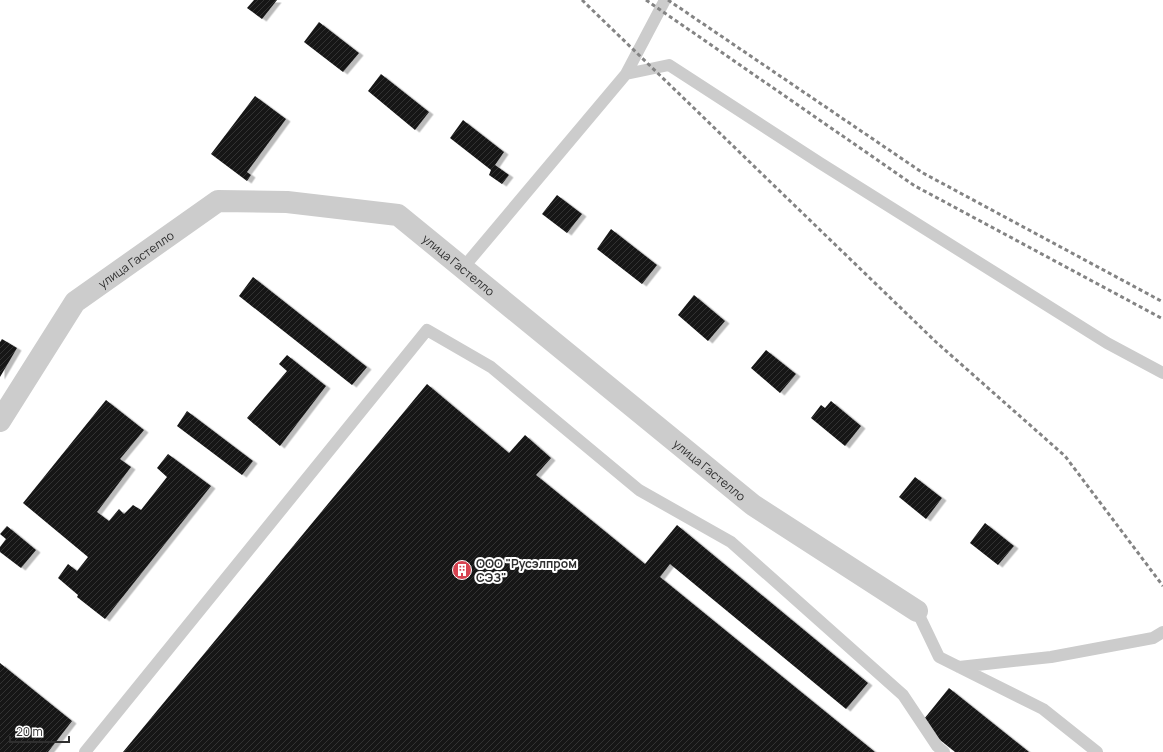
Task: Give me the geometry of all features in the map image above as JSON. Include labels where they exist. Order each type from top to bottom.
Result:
[{"type":"street","name":"улица Гастелло","points":[[0,421],[75,302],[218,201],[287,202],[398,215],[753,505],[917,611]]},
{"type":"lane","points":[[463,268],[626,74],[665,0]]},
{"type":"lane","points":[[626,74],[669,65],[820,163],[1107,343],[1163,373]]},
{"type":"lane","points":[[85,752],[427,330],[491,367],[640,490],[732,542],[903,695],[937,746],[944,752]]},
{"type":"lane","points":[[917,611],[939,657],[1043,709],[1097,752]]},
{"type":"lane","points":[[960,667],[1051,657],[1153,638],[1163,632]]},
{"type":"building","points":[[254,0],[277,0],[262,19],[247,8]]},
{"type":"building","points":[[319,22],[359,53],[343,72],[304,42]]},
{"type":"building","points":[[381,74],[429,112],[415,130],[368,91]]},
{"type":"building","points":[[255,96],[286,119],[247,172],[251,175],[247,181],[211,154]]},
{"type":"building","points":[[463,120],[504,152],[495,165],[509,175],[502,184],[489,175],[491,170],[450,138]]},
{"type":"building","points":[[557,195],[582,214],[567,233],[542,214]]},
{"type":"building","points":[[611,229],[657,265],[642,284],[597,249]]},
{"type":"building","points":[[253,277],[367,367],[352,385],[239,296]]},
{"type":"building","points":[[694,295],[725,321],[708,341],[678,315]]},
{"type":"building","points":[[2,339],[17,348],[0,377],[0,342]]},
{"type":"building","points":[[766,350],[796,374],[780,393],[751,368]]},
{"type":"building","points":[[287,355],[326,386],[280,446],[247,418],[287,371],[279,364]]},
{"type":"building","name":"ООО \"Русэлпром СЭЗ\"","points":[[427,384],[509,453],[525,435],[551,458],[536,475],[645,564],[677,525],[868,683],[846,709],[670,564],[660,577],[875,752],[123,752]]},
{"type":"building","points":[[106,400],[144,430],[120,459],[131,467],[97,512],[109,521],[119,509],[124,514],[133,505],[141,510],[167,477],[157,468],[168,454],[211,486],[105,619],[77,597],[78,595],[58,578],[68,564],[77,571],[88,557],[23,503]]},
{"type":"building","points":[[831,401],[861,426],[845,446],[811,418],[821,405],[825,408]]},
{"type":"building","points":[[187,411],[253,461],[242,475],[177,426]]},
{"type":"building","points":[[915,477],[942,498],[926,519],[899,497]]},
{"type":"building","points":[[985,523],[1014,546],[998,565],[970,543]]},
{"type":"building","points":[[7,526],[36,550],[21,568],[0,552],[0,547],[6,539],[0,534]]},
{"type":"building","points":[[0,663],[72,721],[48,752],[0,752]]},
{"type":"building","points":[[949,688],[1029,752],[955,752],[920,724]]},
{"type":"railway","points":[[582,0],[936,342],[1065,456],[1163,586]]},
{"type":"railway","points":[[646,0],[915,186],[1163,319]]},
{"type":"railway","points":[[668,0],[923,173],[1163,302]]},
{"type":"place","name":"ООО \"Русэлпром СЭЗ\"","points":[[462,570]]}]
